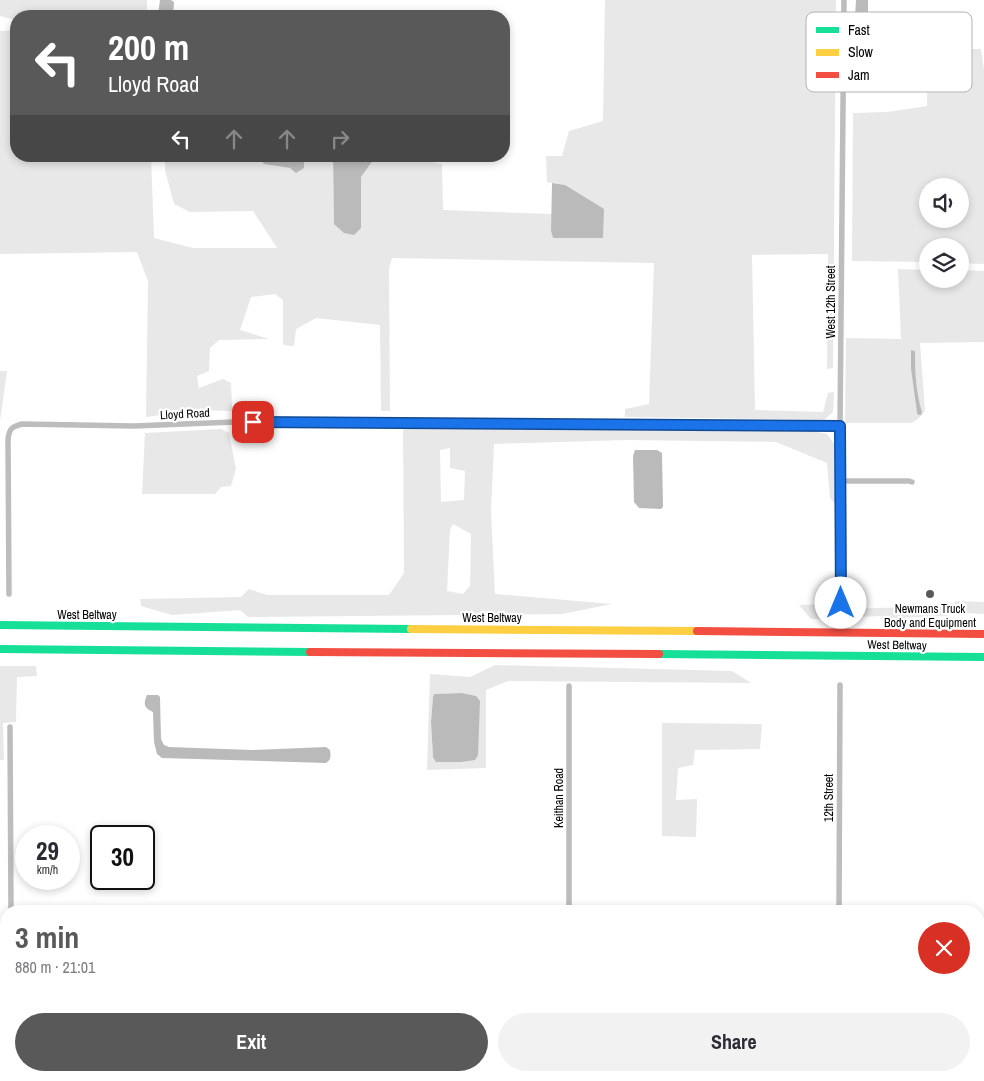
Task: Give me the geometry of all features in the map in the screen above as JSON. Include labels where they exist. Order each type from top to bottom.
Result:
[{"type":"main road","name":"West Beltway","points":[[0,625],[984,634]]},
{"type":"main road","name":"West Beltway","points":[[0,649],[984,657]]},
{"type":"street","name":"West 12th Street","points":[[841,603],[840,426],[843,92]]},
{"type":"street","name":"Lloyd Road","points":[[8,594],[8,434],[15,426],[22,424],[134,426],[234,422],[840,426]]},
{"type":"street","points":[[841,481],[912,482]]},
{"type":"street","name":"12th Street","points":[[839,905],[840,685]]},
{"type":"street","name":"Keithan Road","points":[[569,905],[570,686]]},
{"type":"street","points":[[10,727],[11,905]]},
{"type":"shaded area","points":[[0,0],[147,0],[147,10],[10,10],[10,18],[0,16]]},
{"type":"shaded area","points":[[160,0],[171,0],[174,2],[173,10],[159,10]]},
{"type":"shaded area","points":[[605,0],[836,0],[836,12],[806,12],[806,92],[835,92],[833,368],[827,369],[828,254],[752,255],[755,410],[823,412],[828,393],[834,392],[833,412],[824,420],[625,417],[625,409],[649,404],[654,263],[392,258],[389,268],[390,411],[381,411],[380,325],[316,318],[296,329],[294,346],[283,345],[283,300],[275,294],[251,297],[240,330],[269,339],[219,340],[210,348],[209,371],[197,376],[199,388],[223,379],[231,383],[232,408],[259,407],[260,412],[197,410],[146,417],[148,281],[137,252],[0,254],[0,31],[10,30],[10,162],[151,162],[154,238],[193,248],[277,248],[253,211],[190,212],[174,204],[165,170],[165,162],[263,162],[264,164],[290,168],[304,168],[304,162],[333,162],[334,224],[361,228],[361,177],[372,162],[431,162],[442,164],[443,210],[552,214],[551,231],[553,238],[602,238],[565,185],[547,182],[546,156],[562,156],[569,131],[603,121]]},
{"type":"shaded area","points":[[856,0],[868,0],[868,12],[855,12]]},
{"type":"shaded area","points":[[972,49],[981,49],[984,70],[984,264],[969,263],[969,238],[919,238],[919,262],[852,261],[853,113],[887,112],[927,106],[927,92],[972,92]]},
{"type":"shaded area","points":[[262,162],[304,162],[304,168],[296,173],[290,168],[264,164]]},
{"type":"shaded area","points":[[333,162],[372,162],[361,177],[361,228],[354,235],[344,233],[334,224]]},
{"type":"shaded area","points":[[552,183],[565,185],[604,209],[603,238],[553,238],[551,231]]},
{"type":"shaded area","points":[[898,269],[919,270],[919,288],[969,288],[969,270],[984,271],[984,342],[920,343],[925,411],[918,419],[911,423],[845,423],[846,338],[901,339]],"holes":[[[911,350],[915,351],[916,382],[922,412],[917,413],[911,369]]]},
{"type":"shaded area","points":[[911,350],[915,351],[916,382],[921,415],[917,413],[911,369]]},
{"type":"shaded area","points":[[0,371],[7,371],[0,421]]},
{"type":"shaded area","points":[[221,429],[229,433],[236,469],[231,486],[221,487],[215,494],[142,494],[145,433]]},
{"type":"shaded area","points":[[403,429],[807,430],[827,434],[837,448],[837,506],[830,498],[827,463],[776,442],[627,440],[494,444],[491,511],[495,594],[612,604],[562,614],[248,617],[240,610],[172,615],[141,606],[140,599],[241,597],[249,589],[267,595],[389,595],[404,573]],"holes":[[[450,448],[450,468],[465,471],[464,500],[441,502],[440,450]],[[453,524],[471,534],[470,586],[463,594],[447,591],[450,530]]]},
{"type":"shaded area","points":[[635,450],[657,450],[662,453],[663,507],[661,509],[639,508],[634,502],[633,456]]},
{"type":"shaded area","points":[[832,590],[835,606],[843,607],[844,609],[947,606],[957,601],[984,602],[984,614],[965,613],[887,620],[881,616],[811,619],[799,605],[824,604],[825,591]]},
{"type":"shaded area","points":[[495,665],[732,671],[751,683],[508,681],[486,690],[486,768],[427,770],[430,674],[470,677]],"holes":[[[462,693],[476,696],[433,757],[431,722],[434,694]]]},
{"type":"shaded area","points":[[0,666],[36,666],[37,676],[17,677],[16,722],[3,723],[4,760],[0,760]]},
{"type":"shaded area","points":[[462,693],[476,696],[480,701],[478,755],[475,760],[436,762],[433,757],[431,722],[434,694]]},
{"type":"shaded area","points":[[147,695],[158,695],[160,697],[161,739],[164,745],[169,747],[252,750],[326,747],[330,750],[330,759],[326,763],[162,758],[157,754],[154,742],[153,712],[145,705]]},
{"type":"shaded area","points":[[662,723],[762,724],[760,749],[695,750],[693,765],[678,768],[676,800],[697,799],[696,837],[662,836]]},
{"type":"traffic: fast","points":[[0,625],[411,629]]},
{"type":"traffic: fast","points":[[0,649],[310,652]]},
{"type":"traffic: fast","points":[[659,654],[984,657]]},
{"type":"traffic: slow","points":[[411,629],[697,631]]},
{"type":"traffic: jam","points":[[697,631],[984,634]]},
{"type":"traffic: jam","points":[[310,652],[659,654]]},
{"type":"place","name":"Newmans Truck Body and Equipment","points":[[930,594]]},
{"type":"route","points":[[253,422],[840,426],[841,603]]}]
